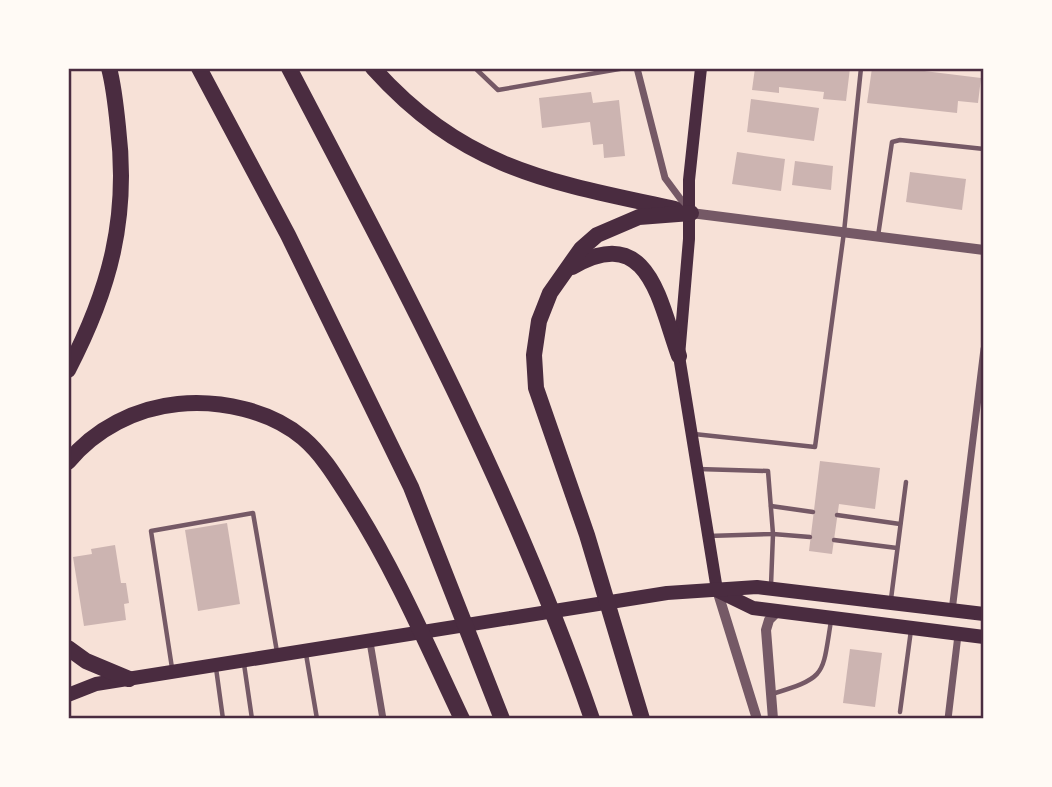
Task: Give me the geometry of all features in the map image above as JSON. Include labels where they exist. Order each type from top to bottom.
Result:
[{"type":"highway","points":[[68,370],[96,312],[110,269],[117,234],[122,179],[109,68]]},
{"type":"highway","points":[[199,68],[288,234],[411,487],[502,719]]},
{"type":"highway","points":[[289,68],[420,317],[525,543],[572,660],[592,719]]},
{"type":"highway","points":[[373,68],[397,94],[439,129],[477,152],[515,169],[568,186],[691,213]]},
{"type":"highway","points":[[642,719],[591,547],[536,388],[534,355],[539,321],[550,293],[581,248],[597,235],[639,217],[691,213]]},
{"type":"highway","points":[[566,270],[597,254],[634,258],[650,276],[679,356]]},
{"type":"highway","points":[[68,462],[102,431],[131,415],[160,406],[199,402],[236,407],[269,418],[302,438],[330,468],[366,525],[408,604],[462,719]]},
{"type":"highway","points":[[68,648],[86,661],[129,679]]},
{"type":"main road","points":[[701,68],[689,180],[691,213],[679,356],[717,590]]},
{"type":"main road","points":[[68,695],[96,684],[667,593],[757,587],[984,614]]},
{"type":"main road","points":[[717,590],[753,608],[831,620],[984,637]]},
{"type":"street","points":[[637,68],[665,178],[691,213],[984,250]]},
{"type":"street","points":[[952,611],[984,349]]},
{"type":"street","points":[[717,590],[757,719]]},
{"type":"street","points":[[772,719],[766,630],[769,620],[777,612]]},
{"type":"street","points":[[948,719],[958,635]]},
{"type":"street","points":[[370,642],[383,719]]},
{"type":"lane","points":[[475,68],[498,90],[625,68]]},
{"type":"lane","points":[[691,434],[815,447],[844,232],[861,68]]},
{"type":"lane","points":[[878,236],[892,142],[984,149]]},
{"type":"lane","points":[[697,469],[768,471],[773,534],[770,589]]},
{"type":"lane","points":[[890,603],[906,482]]},
{"type":"lane","points":[[771,506],[813,512]]},
{"type":"lane","points":[[173,672],[151,531],[253,513],[277,656]]},
{"type":"lane","points":[[837,515],[900,524]]},
{"type":"lane","points":[[708,536],[773,534],[810,537]]},
{"type":"lane","points":[[834,540],[897,548]]},
{"type":"lane","points":[[771,694],[808,683],[821,672],[831,620]]},
{"type":"lane","points":[[900,712],[911,629]]},
{"type":"lane","points":[[306,651],[317,719]]},
{"type":"lane","points":[[243,661],[252,719]]},
{"type":"lane","points":[[216,665],[223,719]]},
{"type":"building","points":[[755,68],[850,68],[846,101],[823,99],[824,92],[779,87],[779,93],[752,90]]},
{"type":"building","points":[[872,68],[900,68],[981,78],[978,103],[958,101],[957,113],[867,103]]},
{"type":"building","points":[[591,92],[593,103],[619,100],[625,156],[604,158],[603,144],[593,145],[590,122],[542,128],[539,98]]},
{"type":"building","points":[[751,99],[819,108],[814,141],[747,132]]},
{"type":"building","points":[[737,152],[785,159],[781,191],[732,184]]},
{"type":"building","points":[[795,161],[833,166],[831,190],[792,185]]},
{"type":"building","points":[[910,172],[966,179],[962,210],[906,202]]},
{"type":"building","points":[[820,461],[880,468],[875,509],[839,504],[832,554],[809,551]]},
{"type":"building","points":[[227,523],[240,604],[198,611],[185,530]]},
{"type":"building","points":[[115,545],[121,583],[126,583],[129,603],[124,604],[126,620],[84,626],[73,557],[92,554],[91,549]]},
{"type":"building","points":[[850,649],[882,653],[875,707],[843,703]]}]
